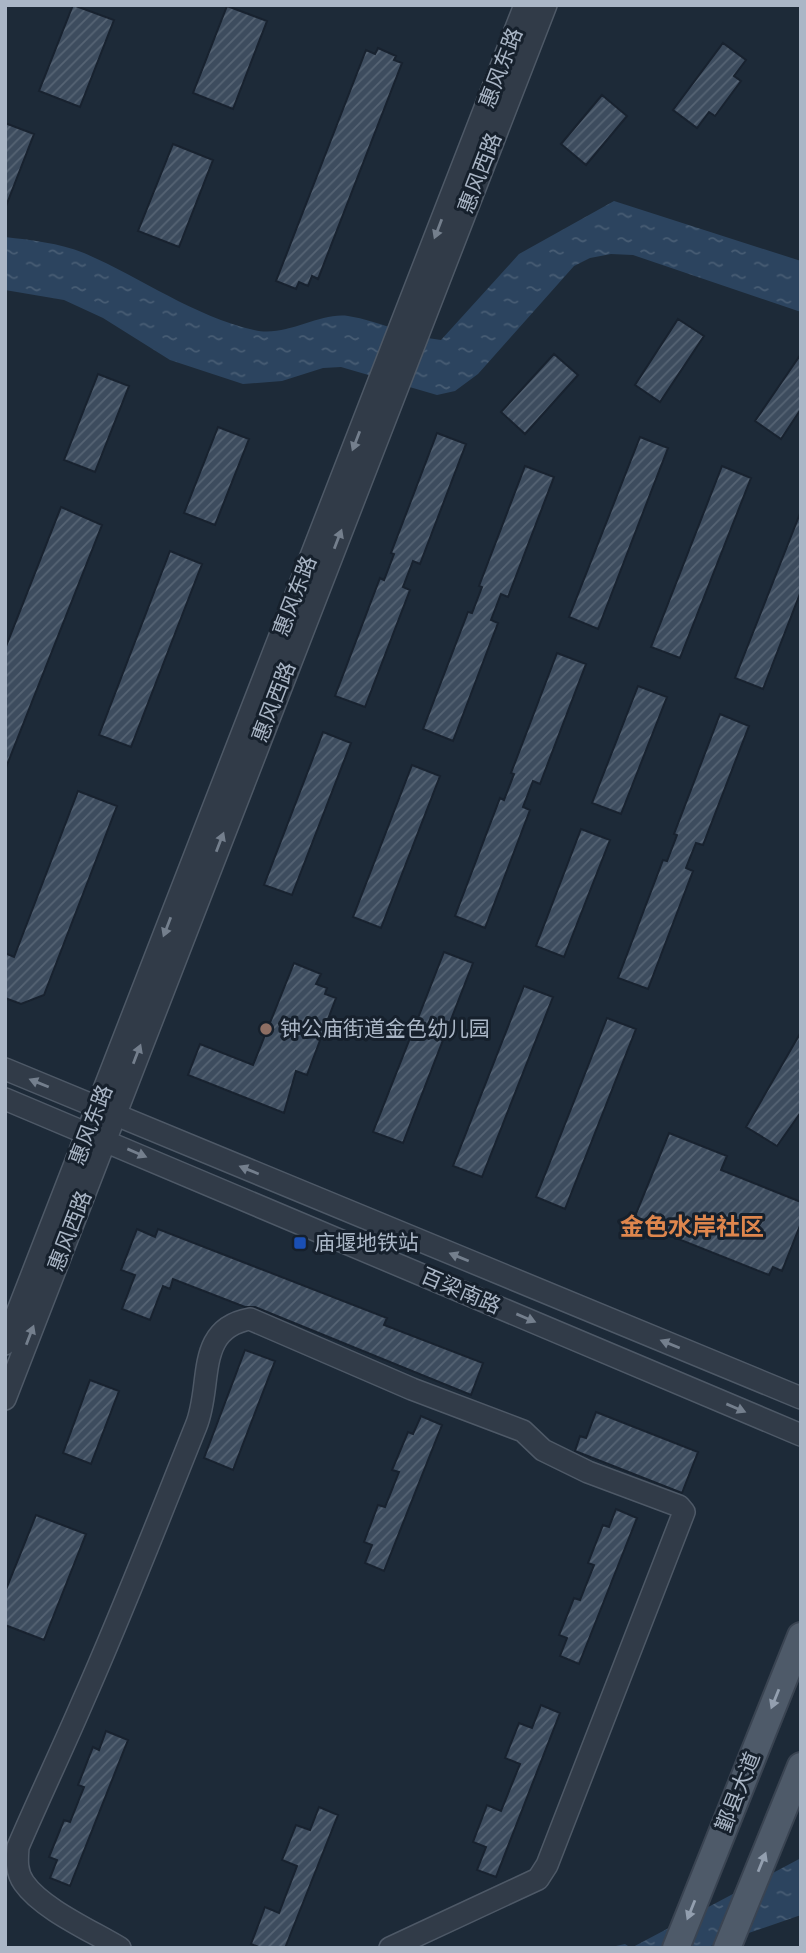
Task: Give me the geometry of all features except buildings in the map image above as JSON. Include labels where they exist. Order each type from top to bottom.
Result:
[{"type":"main road","name":"鄞县大道","points":[[676,1948],[801,1636]]},
{"type":"main road","points":[[727,1948],[801,1766]]},
{"type":"street","name":"惠风东路","points":[[5,1344],[97,1136],[525,5]]},
{"type":"street","name":"惠风西路","points":[[106,1111],[546,5]]},
{"type":"street","name":"百梁南路","points":[[5,1069],[801,1398]]},
{"type":"street","name":"百梁南路","points":[[5,1099],[801,1435]]},
{"type":"street","name":"惠风西路","points":[[5,1399],[97,1136]]},
{"type":"street","points":[[120,1948],[37,1898],[23,1882],[17,1865],[18,1847],[84,1699],[204,1407],[209,1354],[218,1333],[234,1322],[250,1320],[412,1389],[523,1431],[543,1450],[588,1472],[679,1506],[684,1512],[547,1865],[538,1879],[390,1948]]},
{"type":"water","points":[[614,201],[801,261],[801,312],[633,255],[611,254],[590,258],[574,266],[478,374],[455,391],[437,395],[341,367],[323,368],[282,381],[243,384],[170,360],[103,318],[64,300],[5,290],[5,237],[55,244],[84,253],[188,306],[231,324],[254,330],[278,331],[326,318],[348,316],[417,336],[441,340],[519,254]]},
{"type":"water","points":[[801,1858],[801,1915],[705,1948],[631,1948]]},
{"type":"water","points":[[625,1944],[631,1948],[607,1948]]},
{"type":"place","name":"钟公庙街道金色幼儿园","points":[[266,1029]]},
{"type":"place","name":"庙堰地铁站","points":[[300,1243]]},
{"type":"district","name":"金色水岸社区","points":[[692,1227]]}]
